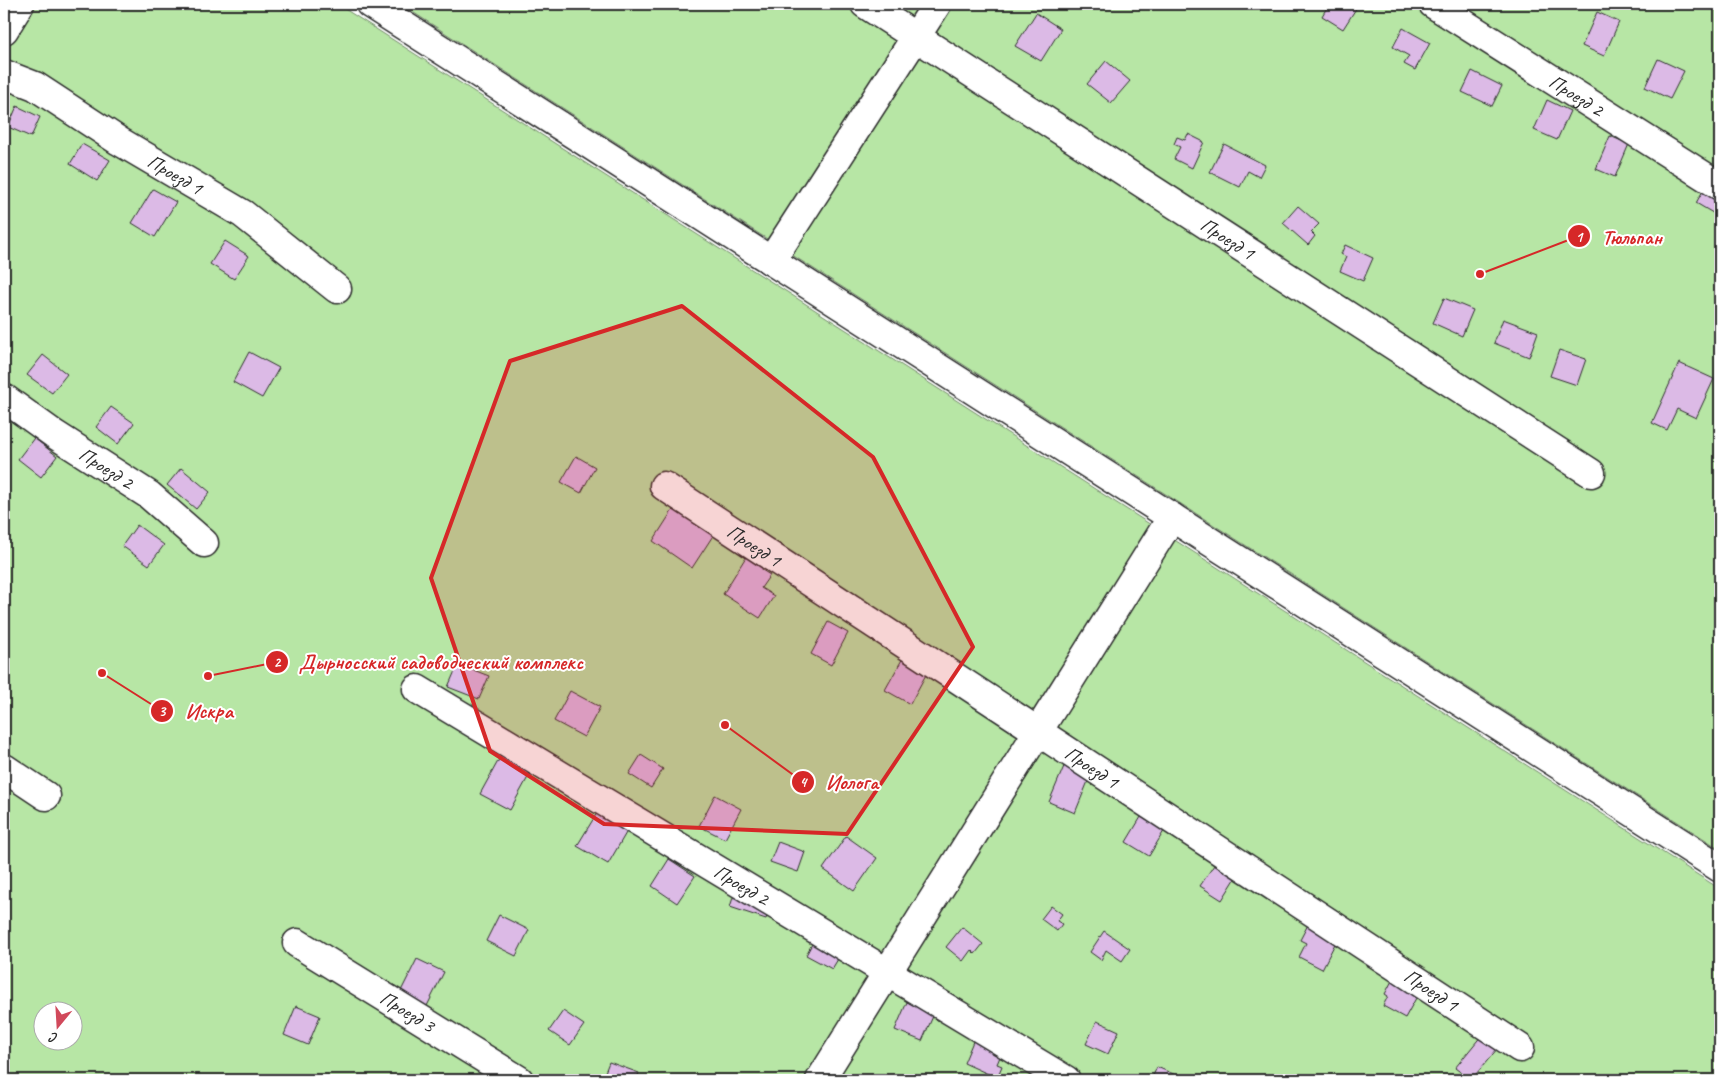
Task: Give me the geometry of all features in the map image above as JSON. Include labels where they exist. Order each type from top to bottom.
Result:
[{"type":"street","points":[[4,30],[20,4]]},
{"type":"street","points":[[370,4],[1720,868]]},
{"type":"street","name":"Проезд 1","points":[[865,4],[1591,473]]},
{"type":"street","points":[[771,261],[937,4]]},
{"type":"street","name":"Проезд 2","points":[[1433,4],[1720,186]]},
{"type":"street","name":"Проезд 1","points":[[4,74],[35,86],[118,140],[243,214],[337,289]]},
{"type":"street","name":"Проезд 2","points":[[4,398],[54,434],[149,495],[204,543]]},
{"type":"street","name":"Проезд 1","points":[[664,486],[1520,1048]]},
{"type":"street","points":[[820,1080],[1172,517]]},
{"type":"street","name":"Проезд 2","points":[[417,689],[1066,1080]]},
{"type":"street","points":[[4,768],[46,796]]},
{"type":"street","name":"Проезд 3","points":[[297,943],[519,1080]]},
{"type":"highlighted area","points":[[682,306],[873,457],[973,647],[847,834],[604,824],[490,751],[431,578],[510,361]]},
{"type":"green space","points":[[4,4],[337,4],[1720,889],[1720,1080],[4,1080]]},
{"type":"green space","points":[[400,4],[1720,4],[1720,849]]},
{"type":"building","points":[[1329,4],[1352,4],[1357,7],[1343,29],[1322,16]]},
{"type":"building","points":[[1597,12],[1619,22],[1604,56],[1582,46]]},
{"type":"building","points":[[1036,13],[1061,29],[1041,61],[1015,46]]},
{"type":"building","points":[[1403,28],[1430,43],[1415,70],[1404,64],[1409,56],[1393,47]]},
{"type":"building","points":[[1658,59],[1684,71],[1670,99],[1645,87]]},
{"type":"building","points":[[1106,61],[1130,81],[1111,103],[1087,84]]},
{"type":"building","points":[[1472,71],[1502,86],[1492,106],[1462,92]]},
{"type":"building","points":[[1547,100],[1570,111],[1557,140],[1534,130]]},
{"type":"building","points":[[17,106],[40,117],[31,137],[8,127]]},
{"type":"building","points":[[1188,134],[1204,142],[1192,168],[1174,159],[1180,147],[1174,144],[1177,137],[1185,140]]},
{"type":"building","points":[[1610,136],[1629,144],[1615,177],[1596,169]]},
{"type":"building","points":[[82,144],[110,160],[97,181],[70,164]]},
{"type":"building","points":[[1224,144],[1265,165],[1259,177],[1248,171],[1240,187],[1210,172]]},
{"type":"building","points":[[1711,177],[1720,182],[1720,212],[1718,216],[1696,203]]},
{"type":"building","points":[[153,189],[176,202],[155,237],[132,223]]},
{"type":"building","points":[[1298,206],[1319,224],[1311,232],[1315,236],[1308,245],[1283,223]]},
{"type":"building","points":[[225,241],[249,256],[234,279],[210,264]]},
{"type":"building","points":[[1345,245],[1373,258],[1363,281],[1340,271],[1346,257],[1341,254]]},
{"type":"building","points":[[1444,298],[1473,310],[1462,336],[1433,323]]},
{"type":"building","points":[[1503,319],[1538,332],[1529,357],[1494,343]]},
{"type":"building","points":[[1559,350],[1586,359],[1577,385],[1550,376]]},
{"type":"building","points":[[249,352],[279,368],[262,398],[233,382]]},
{"type":"building","points":[[43,355],[67,374],[52,393],[27,375]]},
{"type":"building","points":[[1679,363],[1714,379],[1696,418],[1677,409],[1667,430],[1652,423]]},
{"type":"building","points":[[111,407],[134,423],[118,444],[96,427]]},
{"type":"building","points":[[34,438],[57,456],[41,477],[18,459]]},
{"type":"building","points":[[576,456],[595,467],[581,493],[561,482]]},
{"type":"building","points":[[181,468],[210,492],[196,509],[167,485]]},
{"type":"building","points":[[676,505],[716,531],[692,568],[653,541]]},
{"type":"building","points":[[137,525],[164,545],[149,565],[122,546]]},
{"type":"building","points":[[749,552],[766,562],[762,570],[770,575],[761,588],[774,596],[760,618],[723,594]]},
{"type":"building","points":[[828,622],[848,633],[831,665],[811,654]]},
{"type":"building","points":[[904,656],[929,669],[910,704],[885,690]]},
{"type":"building","points":[[458,664],[489,676],[479,699],[448,687]]},
{"type":"building","points":[[570,691],[600,707],[584,737],[554,721]]},
{"type":"building","points":[[502,754],[532,770],[510,810],[480,794]]},
{"type":"building","points":[[641,755],[663,769],[651,788],[629,774]]},
{"type":"building","points":[[1065,764],[1091,774],[1075,813],[1049,802]]},
{"type":"building","points":[[715,795],[741,809],[725,839],[699,826]]},
{"type":"building","points":[[600,808],[630,826],[608,864],[577,846]]},
{"type":"building","points":[[1141,817],[1164,831],[1149,856],[1126,842]]},
{"type":"building","points":[[846,836],[877,858],[854,891],[823,869]]},
{"type":"building","points":[[778,842],[805,852],[798,872],[770,862]]},
{"type":"building","points":[[669,859],[695,876],[677,903],[652,886]]},
{"type":"building","points":[[1216,862],[1237,876],[1222,900],[1200,886]]},
{"type":"building","points":[[737,885],[771,904],[766,919],[730,907]]},
{"type":"building","points":[[1051,906],[1062,914],[1057,921],[1062,924],[1057,931],[1041,919]]},
{"type":"building","points":[[499,915],[529,930],[516,956],[486,941]]},
{"type":"building","points":[[1312,917],[1341,932],[1322,969],[1299,957],[1306,943],[1300,940]]},
{"type":"building","points":[[816,927],[847,944],[832,969],[806,955],[812,944],[808,942]]},
{"type":"building","points":[[962,927],[983,944],[975,954],[971,950],[963,961],[946,947]]},
{"type":"building","points":[[1104,931],[1130,949],[1122,961],[1106,950],[1101,960],[1090,952]]},
{"type":"building","points":[[417,959],[444,972],[426,1008],[399,995]]},
{"type":"building","points":[[1395,975],[1421,989],[1405,1018],[1383,1006],[1388,996],[1385,994]]},
{"type":"building","points":[[907,1002],[934,1014],[922,1041],[895,1030]]},
{"type":"building","points":[[296,1006],[320,1016],[308,1045],[284,1035]]},
{"type":"building","points":[[563,1011],[584,1025],[570,1045],[549,1031]]},
{"type":"building","points":[[1097,1021],[1119,1031],[1108,1054],[1086,1044]]},
{"type":"building","points":[[1482,1035],[1498,1048],[1471,1080],[1455,1068]]},
{"type":"building","points":[[974,1039],[1002,1052],[997,1064],[1002,1066],[997,1078],[964,1063]]},
{"type":"building","points":[[609,1062],[639,1073],[636,1080],[602,1080]]},
{"type":"building","points":[[1157,1067],[1178,1076],[1176,1080],[1151,1080]]},
{"type":"place","name":"Тюльпан","points":[[1480,274]]},
{"type":"place","name":"Искра","points":[[102,673]]},
{"type":"place","name":"Дырносский садоводческий комплекс","points":[[208,676]]},
{"type":"place","name":"Иолога","points":[[725,725]]}]
